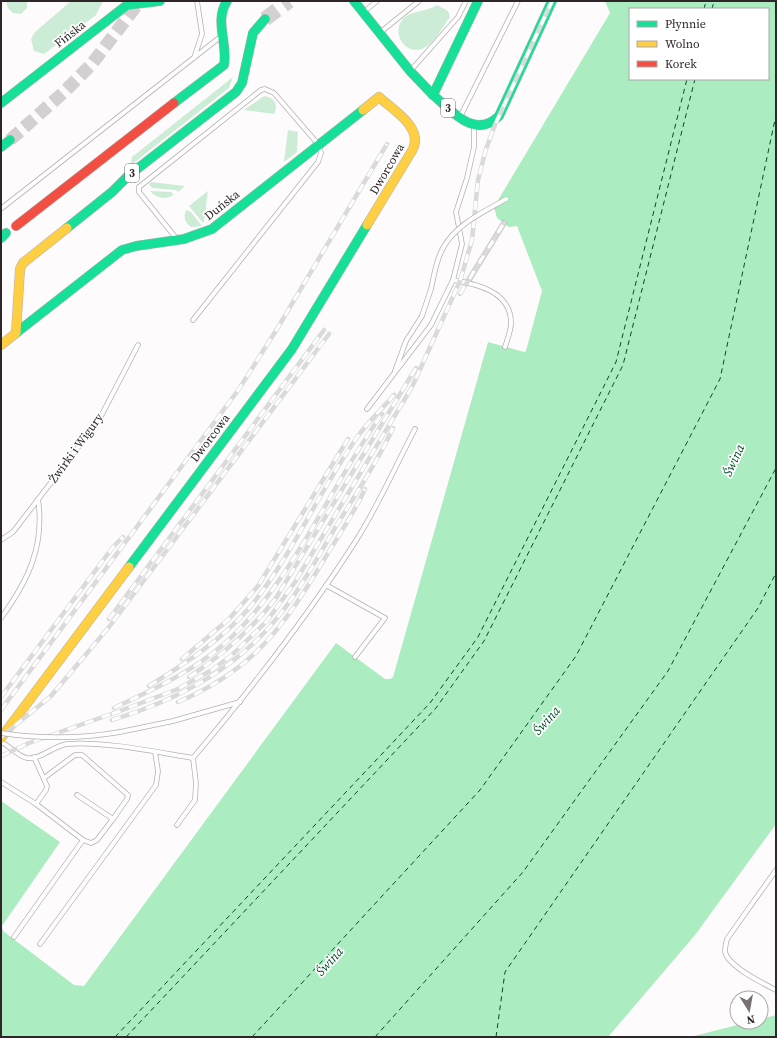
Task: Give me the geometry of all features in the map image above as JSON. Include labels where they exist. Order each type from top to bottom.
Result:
[{"type":"main road","name":"Fińska","points":[[1,103],[128,5],[160,1]]},
{"type":"main road","points":[[221,12],[227,1]]},
{"type":"main road","name":"3","points":[[354,1],[410,71],[433,95],[460,117],[474,125]]},
{"type":"main road","name":"3","points":[[433,95],[478,1]]},
{"type":"main road","points":[[474,125],[487,125],[499,116],[552,1]]},
{"type":"main road","points":[[216,3],[221,12]]},
{"type":"main road","name":"3","points":[[16,226],[224,65],[226,53],[221,12]]},
{"type":"main road","name":"3","points":[[16,333],[19,277],[23,263],[112,192],[128,176],[236,92],[242,83],[253,33],[265,19]]},
{"type":"main road","name":"Duńska","points":[[1,345],[122,250],[139,244],[179,240],[212,229],[379,97],[412,127],[416,138]]},
{"type":"main road","name":"Dworcowa","points":[[1,738],[292,349],[413,149],[416,138]]},
{"type":"main road","points":[[1,147],[10,140]]},
{"type":"lane","points":[[194,58],[202,34],[196,1]]},
{"type":"lane","points":[[363,12],[377,1]]},
{"type":"lane","points":[[380,33],[420,1]]},
{"type":"lane","points":[[410,71],[424,58],[458,17],[466,1]]},
{"type":"lane","points":[[460,117],[518,1]]},
{"type":"lane","points":[[2,208],[223,35]]},
{"type":"lane","points":[[179,240],[143,198],[139,192],[139,187],[144,181],[261,90],[270,90],[318,144],[321,153],[318,162],[193,320]]},
{"type":"lane","points":[[367,409],[431,325],[453,280],[462,244],[456,212],[467,178],[474,147],[474,125]]},
{"type":"lane","points":[[394,374],[403,348],[422,316],[443,248],[452,236],[468,222],[506,199]]},
{"type":"lane","points":[[467,283],[504,223]]},
{"type":"lane","points":[[453,280],[467,283],[501,296],[509,308],[511,324],[505,347]]},
{"type":"lane","name":"Żwirki i Wigury","points":[[1,540],[13,532],[99,420],[138,345]]},
{"type":"lane","points":[[177,825],[195,800],[196,783],[193,758],[241,701],[279,652],[358,538],[415,429]]},
{"type":"lane","points":[[1,618],[18,594],[31,569],[41,521],[38,499]]},
{"type":"lane","points":[[326,585],[385,618],[355,657]]},
{"type":"lane","points":[[1,733],[52,738],[86,737],[120,732],[173,721],[241,701]]},
{"type":"lane","points":[[1,742],[10,746],[19,755],[27,758],[34,757],[54,747],[67,744],[103,745],[193,758]]},
{"type":"lane","points":[[40,944],[156,785],[158,771],[155,752]]},
{"type":"lane","points":[[1,782],[36,804],[84,840],[91,842],[97,840],[127,799],[128,795],[82,756],[75,755],[44,778]]},
{"type":"lane","points":[[34,757],[47,786],[46,790],[36,804]]},
{"type":"lane","points":[[77,795],[113,819]]},
{"type":"lane","points":[[14,937],[84,840]]},
{"type":"lane","points":[[776,870],[727,939],[725,950],[729,959],[736,966],[776,990]]},
{"type":"shaded area","points":[[6,1],[27,1],[27,8],[21,14],[13,13],[8,8]]},
{"type":"shaded area","points":[[71,1],[103,1],[96,15],[44,54],[34,51],[31,39],[35,32]]},
{"type":"shaded area","points":[[437,5],[448,11],[450,17],[438,34],[428,46],[424,48],[418,50],[406,47],[399,37],[398,31],[399,25],[403,19],[410,14],[429,9]]},
{"type":"shaded area","points":[[233,77],[229,88],[131,165],[132,157]]},
{"type":"shaded area","points":[[264,96],[275,102],[276,108],[274,114],[244,110]]},
{"type":"shaded area","points":[[288,130],[298,132],[297,152],[284,162]]},
{"type":"shaded area","points":[[151,182],[185,186],[178,192],[176,190],[152,188],[149,184]]},
{"type":"shaded area","points":[[150,191],[171,192],[174,195],[167,198],[161,198],[155,196]]},
{"type":"shaded area","points":[[208,191],[204,222],[203,223],[189,206]]},
{"type":"shaded area","points":[[186,210],[191,212],[202,226],[191,227],[186,222]]},
{"type":"water","name":"Świna","points":[[605,1],[776,1],[776,824],[695,935],[608,1037],[1,1037],[1,801],[60,842],[2,926],[3,931],[74,985],[84,986],[336,643],[385,679],[390,679],[393,677],[488,342],[524,352],[526,351],[542,291],[517,226],[509,227],[497,218],[494,207],[610,13]]},
{"type":"water","points":[[776,1015],[776,1037],[690,1037],[729,1027],[729,1030],[769,1030],[769,1017]]},
{"type":"ferry route","points":[[704,8],[706,1]]},
{"type":"ferry route","points":[[712,8],[714,1]]},
{"type":"ferry route","points":[[115,1037],[430,703],[478,637],[616,362],[687,80]]},
{"type":"ferry route","points":[[126,1037],[436,708],[484,641],[623,365],[695,80]]},
{"type":"ferry route","points":[[252,1037],[480,790],[576,656],[720,379],[776,115]]},
{"type":"ferry route","points":[[375,1037],[523,872],[668,671],[776,468]]},
{"type":"ferry route","points":[[496,1037],[505,972],[758,608],[776,573]]},
{"type":"tunnel","points":[[10,140],[64,92],[91,65],[140,1]]},
{"type":"tunnel","points":[[265,19],[289,1]]},
{"type":"railway","points":[[112,714],[178,689],[212,670],[232,655],[267,621],[295,582],[412,387],[460,281],[472,240],[478,180],[486,149],[495,125],[552,1]]},
{"type":"railway","points":[[1,710],[239,389],[277,329],[387,144]]},
{"type":"railway","points":[[460,294],[504,223]]},
{"type":"railway","points":[[109,619],[324,330]]},
{"type":"railway","points":[[1,737],[51,696],[109,627],[329,334]]},
{"type":"railway","points":[[189,677],[225,651],[257,621],[276,598],[416,368]]},
{"type":"railway","points":[[149,686],[190,660],[216,640],[251,606],[280,565],[331,478],[358,436],[394,395]]},
{"type":"railway","points":[[114,708],[171,680],[199,663],[224,644],[248,620],[270,593],[290,564],[382,414]]},
{"type":"railway","points":[[112,720],[137,712],[186,691],[230,663],[250,647],[268,629],[305,579],[373,466],[393,428]]},
{"type":"railway","points":[[182,659],[229,619],[258,586],[348,439]]},
{"type":"railway","points":[[178,702],[227,676],[265,644],[281,625],[310,582],[365,489]]},
{"type":"railway","points":[[1,697],[113,547],[123,537]]},
{"type":"railway","points":[[1,756],[29,743],[117,712]]},
{"type":"traffic: fast","points":[[1,103],[127,5],[160,1]]},
{"type":"traffic: fast","points":[[174,103],[224,65],[225,57],[221,24],[223,9],[227,1]]},
{"type":"traffic: fast","points":[[354,1],[410,71],[433,95]]},
{"type":"traffic: fast","points":[[478,1],[433,95],[456,115],[473,124],[481,125],[490,123],[499,116],[552,1]]},
{"type":"traffic: fast","points":[[67,228],[112,192],[128,176],[236,92],[242,83],[253,33],[265,19]]},
{"type":"traffic: fast","points":[[16,333],[122,250],[136,246],[184,239],[212,229],[363,110]]},
{"type":"traffic: fast","points":[[1,147],[10,140]]},
{"type":"traffic: fast","points":[[129,567],[292,349],[367,225]]},
{"type":"traffic: fast","points":[[1,238],[6,233]]},
{"type":"traffic: slow","points":[[363,110],[379,97],[399,113],[410,126],[414,133],[415,141],[413,149],[367,225]]},
{"type":"traffic: slow","points":[[1,345],[16,333],[20,269],[23,263],[67,228]]},
{"type":"traffic: slow","points":[[1,738],[129,567]]},
{"type":"traffic: jam","points":[[16,226],[174,103]]}]
